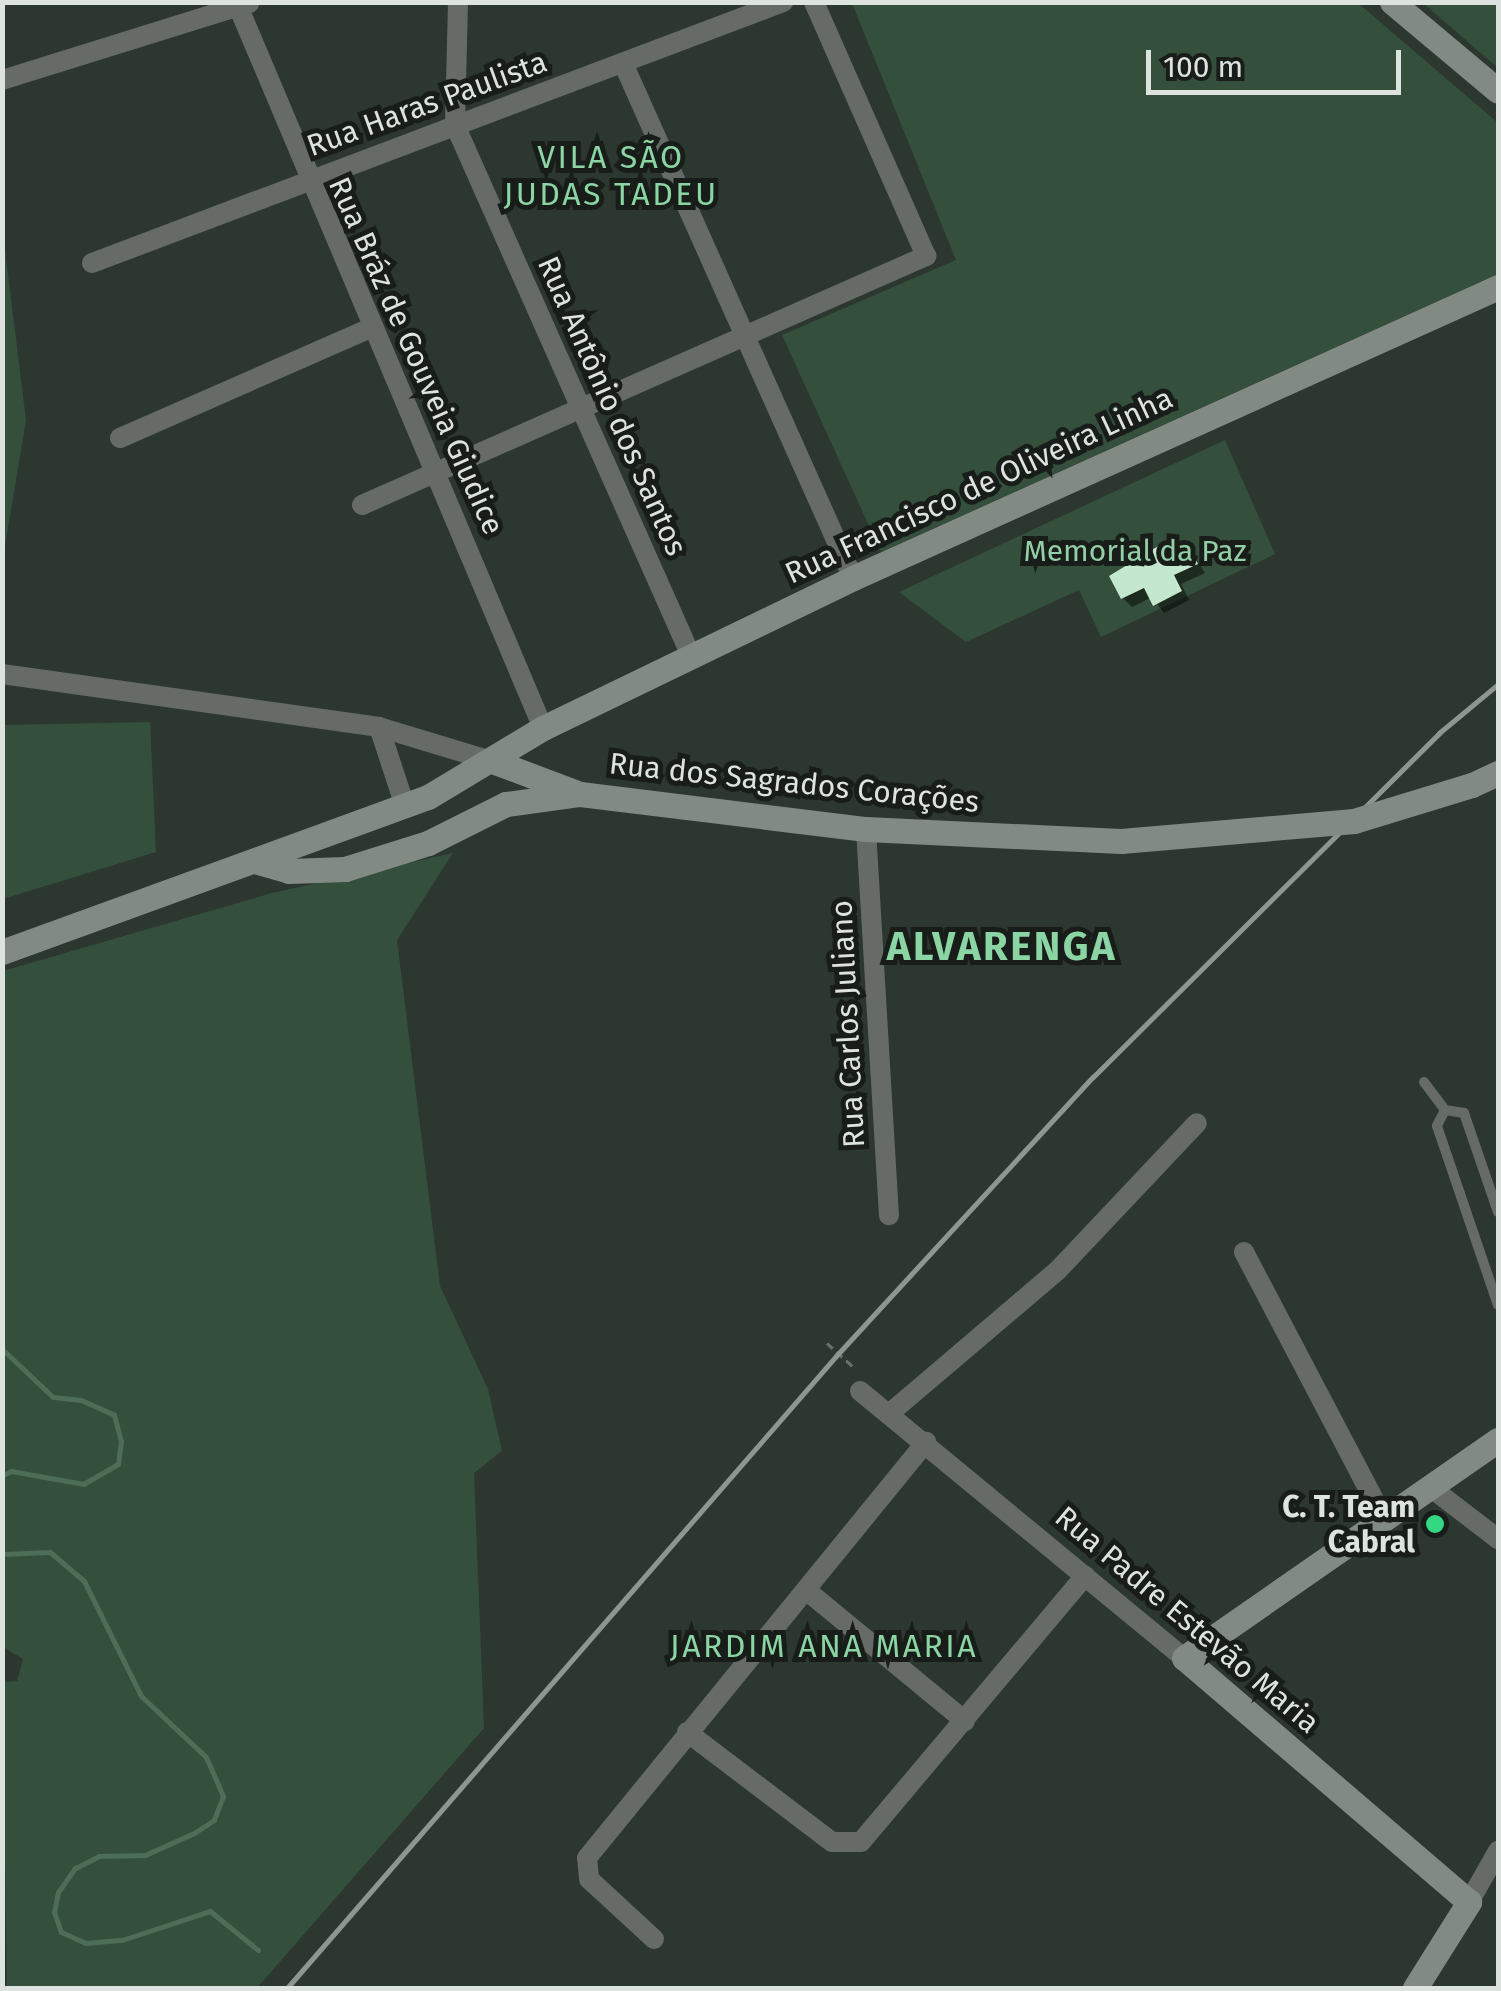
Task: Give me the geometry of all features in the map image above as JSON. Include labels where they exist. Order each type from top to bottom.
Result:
[{"type":"main road","points":[[1392,2],[1498,91]]},
{"type":"main road","name":"Rua Francisco de Oliveira Linha","points":[[2,952],[405,806],[496,762],[543,728],[854,578],[1498,287]]},
{"type":"main road","points":[[496,762],[580,794]]},
{"type":"main road","name":"Rua dos Sagrados Corações","points":[[580,794],[866,829],[1121,841],[1354,821],[1498,773]]},
{"type":"main road","points":[[258,862],[290,871],[345,869],[428,843],[506,804],[580,794]]},
{"type":"main road","points":[[405,806],[428,843]]},
{"type":"main road","points":[[1184,1658],[1498,1440]]},
{"type":"main road","name":"Rua Padre Estevão Maria","points":[[1184,1658],[1469,1902]]},
{"type":"main road","points":[[1416,1988],[1469,1902]]},
{"type":"street","name":"Rua Antônio dos Santos","points":[[458,2],[455,125],[692,658]]},
{"type":"street","name":"Rua Haras Paulista","points":[[92,263],[783,2]]},
{"type":"street","points":[[362,506],[926,256],[814,2]]},
{"type":"street","points":[[2,80],[244,4]]},
{"type":"street","name":"Rua Bráz de Gouveia Giudice","points":[[244,4],[306,180],[543,728]]},
{"type":"street","points":[[623,62],[854,578]]},
{"type":"street","points":[[120,438],[371,328]]},
{"type":"street","points":[[2,674],[379,726],[496,762]]},
{"type":"street","points":[[379,726],[405,806]]},
{"type":"street","name":"Rua Carlos Juliano","points":[[866,829],[889,1215]]},
{"type":"street","points":[[890,1413],[1058,1270],[1197,1123]]},
{"type":"street","points":[[1244,1252],[1384,1519]]},
{"type":"street","name":"Rua Padre Estevão Maria","points":[[860,1391],[1184,1658]]},
{"type":"street","points":[[654,1938],[589,1879],[587,1858],[926,1442]]},
{"type":"street","points":[[1430,1487],[1498,1539]]},
{"type":"street","points":[[687,1732],[832,1842],[845,1846],[876,1832],[1085,1576]]},
{"type":"street","points":[[806,1590],[966,1721]]},
{"type":"street","points":[[1469,1902],[1498,1851]]},
{"type":"lane","points":[[1424,1082],[1446,1110],[1464,1114],[1498,1212]]},
{"type":"lane","points":[[1446,1110],[1437,1126],[1498,1305]]},
{"type":"lane","points":[[1490,1286],[1498,1274]]},
{"type":"path","points":[[826,1343],[854,1366]]},
{"type":"green space","points":[[852,3],[1358,3],[1498,123],[1498,274],[881,552],[782,335],[956,260]]},
{"type":"green space","points":[[1423,3],[1498,3],[1498,68]]},
{"type":"green space","points":[[3,234],[26,420],[3,558]]},
{"type":"green space","name":"Memorial da Paz","points":[[1225,440],[1275,554],[1101,637],[1079,590],[966,642],[899,592]]},
{"type":"green space","points":[[150,722],[156,852],[3,899],[3,725]]},
{"type":"green space","points":[[453,853],[397,940],[440,1286],[488,1389],[502,1451],[474,1473],[484,1728],[257,1988],[7,1988],[2,1682],[17,1681],[23,1659],[3,1647],[3,971],[272,893]]},
{"type":"building","points":[[1188,542],[1198,564],[1174,575],[1182,591],[1153,606],[1144,588],[1121,599],[1109,576],[1160,545],[1164,552]]},
{"type":"waterway","points":[[2,1349],[53,1397],[81,1400],[114,1415],[121,1441],[118,1464],[84,1484],[11,1471],[2,1476]]},
{"type":"waterway","points":[[2,1554],[50,1552],[84,1581],[141,1696],[206,1757],[223,1796],[214,1820],[194,1833],[145,1855],[99,1856],[75,1868],[58,1892],[54,1912],[61,1932],[86,1943],[122,1940],[210,1911],[258,1950]]},
{"type":"railway","points":[[287,1988],[836,1356],[1093,1077],[1439,733],[1498,684]]},
{"type":"place","name":"C. T. Team Cabral","points":[[1435,1524]]},
{"type":"district","name":"VILA SÃO JUDAS TADEU","points":[[611,176]]},
{"type":"district","name":"ALVARENGA","points":[[1002,947]]},
{"type":"district","name":"JARDIM ANA MARIA","points":[[824,1646]]}]
